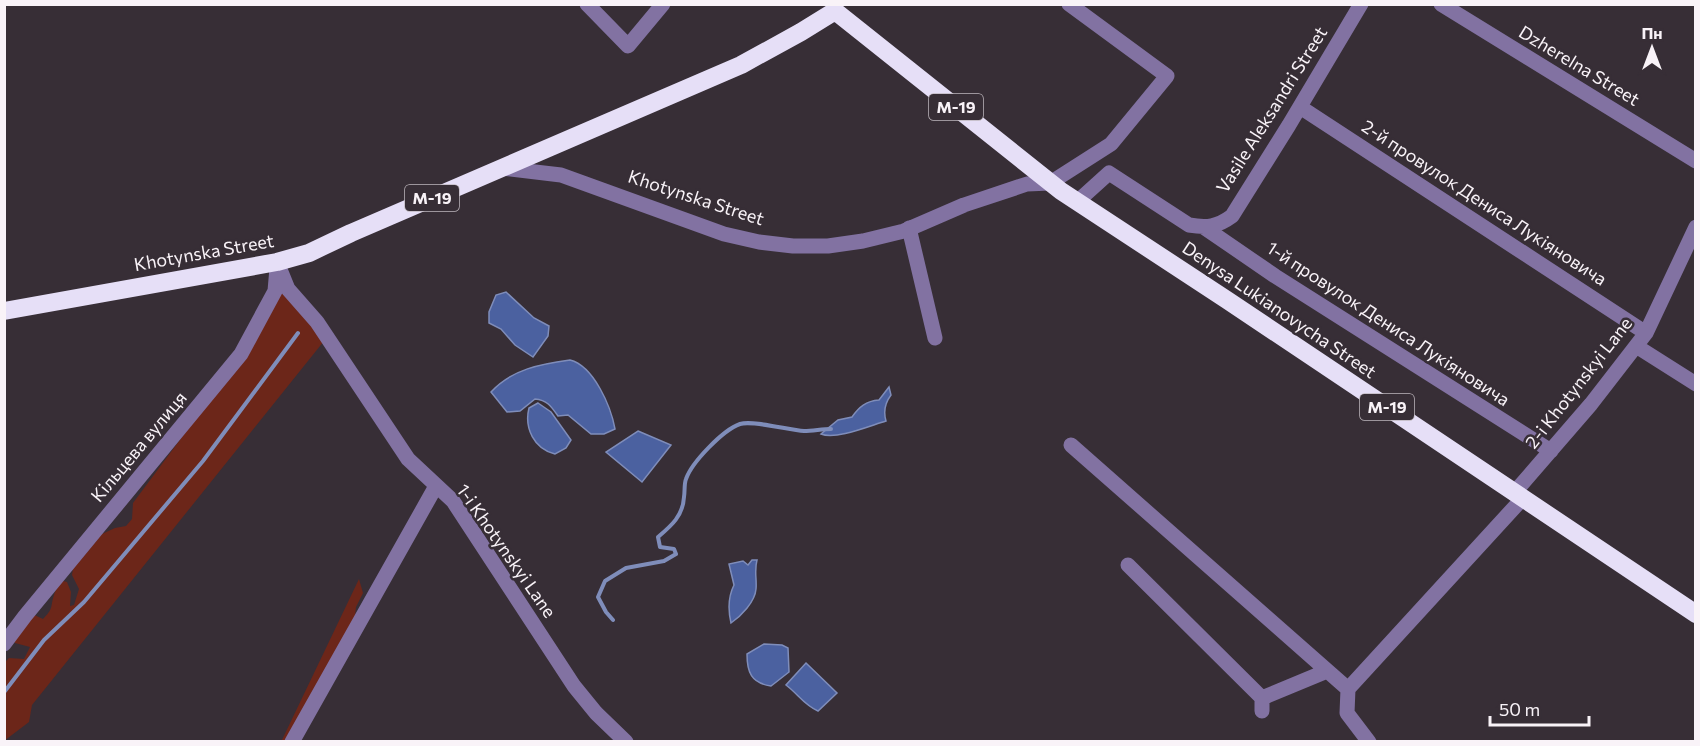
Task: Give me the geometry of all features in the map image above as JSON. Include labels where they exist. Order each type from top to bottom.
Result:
[{"type":"highway","name":"Khotynska Street","points":[[4,311],[277,262],[309,253],[741,64],[835,11],[1050,183]]},
{"type":"highway","name":"М-19","points":[[1050,183],[1078,201]]},
{"type":"highway","name":"Denysa Lukianovycha Street","points":[[1078,201],[1695,614]]},
{"type":"street","points":[[586,4],[628,46],[663,4]]},
{"type":"street","points":[[1050,183],[1111,144],[1167,76],[1069,4]]},
{"type":"street","name":"Vasile Aleksandri Street","points":[[1205,228],[1220,224],[1232,216],[1361,4]]},
{"type":"street","name":"Dzherelna Street","points":[[1441,4],[1695,161]]},
{"type":"street","name":"2-й провулок Дениса Лукіяновича","points":[[1300,107],[1646,333]]},
{"type":"street","name":"Khotynska Street","points":[[502,168],[561,175],[724,234],[759,242],[793,246],[828,246],[864,241],[909,228],[964,205],[1027,184],[1050,183]]},
{"type":"street","points":[[1078,201],[1109,173],[1189,225],[1205,228]]},
{"type":"street","name":"2-i Khotynskyi Lane","points":[[1348,689],[1518,495],[1646,333],[1695,227]]},
{"type":"street","points":[[909,228],[935,338]]},
{"type":"street","name":"1-й провулок Дениса Лукіяновича","points":[[1205,228],[1285,282],[1551,451]]},
{"type":"street","name":"1-i Khotynskyi Lane","points":[[277,262],[288,289],[316,322],[408,459],[453,501],[574,686],[596,712],[626,741]]},
{"type":"street","name":"Кільцева вулиця","points":[[4,644],[241,354],[275,291],[277,262]]},
{"type":"street","points":[[1636,346],[1695,384]]},
{"type":"street","points":[[1071,445],[1348,689],[1347,713],[1369,741]]},
{"type":"street","points":[[292,741],[436,486]]},
{"type":"street","points":[[1128,565],[1262,704],[1328,671]]},
{"type":"shaded area","points":[[285,292],[324,341],[32,705],[29,722],[4,741],[4,663],[9,658],[24,659],[30,647],[15,643],[12,638],[30,613],[43,619],[50,610],[55,591],[63,581],[67,582],[71,592],[70,606],[74,605],[79,589],[72,575],[73,569],[102,534],[126,526],[132,519],[133,503],[243,355],[275,298]]},
{"type":"shaded area","points":[[359,579],[363,593],[356,607],[355,616],[290,741],[281,742]]},
{"type":"water","points":[[506,292],[534,318],[549,326],[548,336],[533,357],[515,345],[501,329],[489,323],[489,312],[496,295]]},
{"type":"water","points":[[570,360],[587,370],[600,388],[610,410],[615,429],[604,434],[591,434],[568,415],[558,416],[548,404],[535,399],[520,411],[507,412],[491,392],[499,384],[518,373],[538,366]]},
{"type":"water","points":[[889,387],[891,395],[885,407],[886,421],[844,434],[821,434],[838,420],[852,417],[863,405],[879,400]]},
{"type":"water","points":[[538,403],[551,412],[571,440],[566,448],[555,454],[541,448],[529,430],[529,408]]},
{"type":"water","points":[[638,431],[671,445],[642,482],[606,452]]},
{"type":"water","points":[[752,560],[757,560],[755,594],[747,608],[731,623],[729,604],[734,585],[729,564],[743,561],[748,565]]},
{"type":"water","points":[[764,644],[782,645],[788,648],[789,672],[771,686],[764,685],[755,679],[748,666],[747,654]]},
{"type":"water","points":[[806,663],[837,693],[818,711],[805,703],[786,685]]},
{"type":"waterway","points":[[5,691],[44,640],[84,602],[203,461],[298,333]]},
{"type":"waterway","points":[[613,620],[598,597],[605,581],[626,568],[664,561],[676,554],[674,549],[660,547],[658,537],[672,525],[679,515],[683,504],[685,481],[689,472],[717,440],[733,427],[746,423],[804,431],[831,429]]}]
